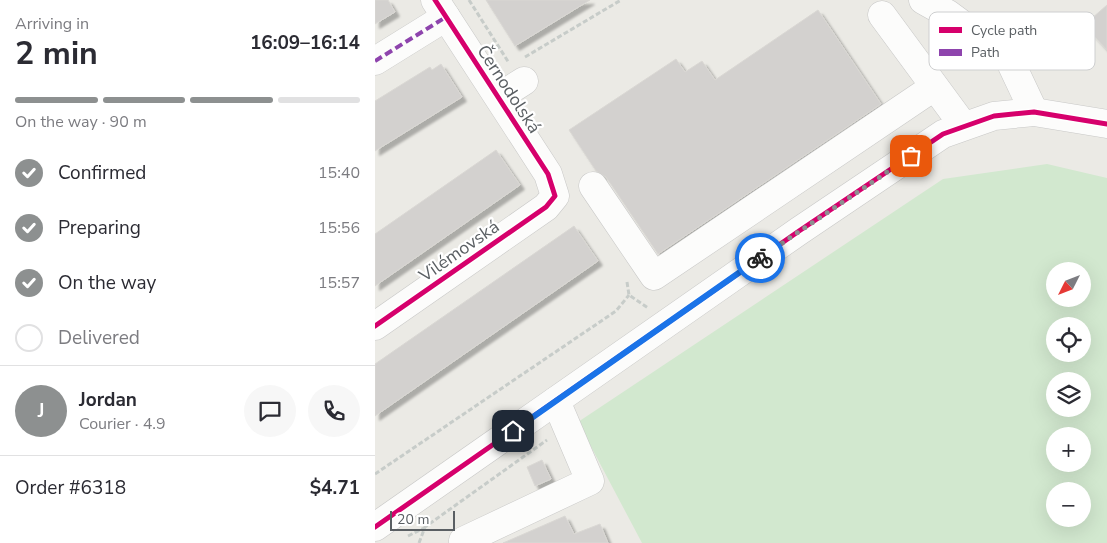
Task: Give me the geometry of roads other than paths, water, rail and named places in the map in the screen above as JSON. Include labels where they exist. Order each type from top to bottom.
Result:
[{"type":"street","points":[[923,0],[944,12]]},
{"type":"street","points":[[375,61],[440,9]]},
{"type":"street","name":"Černodolská","points":[[440,9],[548,174],[555,196]]},
{"type":"street","points":[[882,15],[963,126]]},
{"type":"street","points":[[499,97],[518,69]]},
{"type":"street","points":[[1014,70],[1034,112]]},
{"type":"street","points":[[593,186],[654,276],[934,87]]},
{"type":"street","points":[[375,527],[799,231],[943,134],[994,116],[1034,112],[1107,124]]},
{"type":"street","points":[[776,194],[799,231]]},
{"type":"street","name":"Vilémovská","points":[[375,326],[546,207],[555,196]]},
{"type":"street","points":[[463,541],[590,481],[556,401]]},
{"type":"street","points":[[375,531],[381,543]]}]
